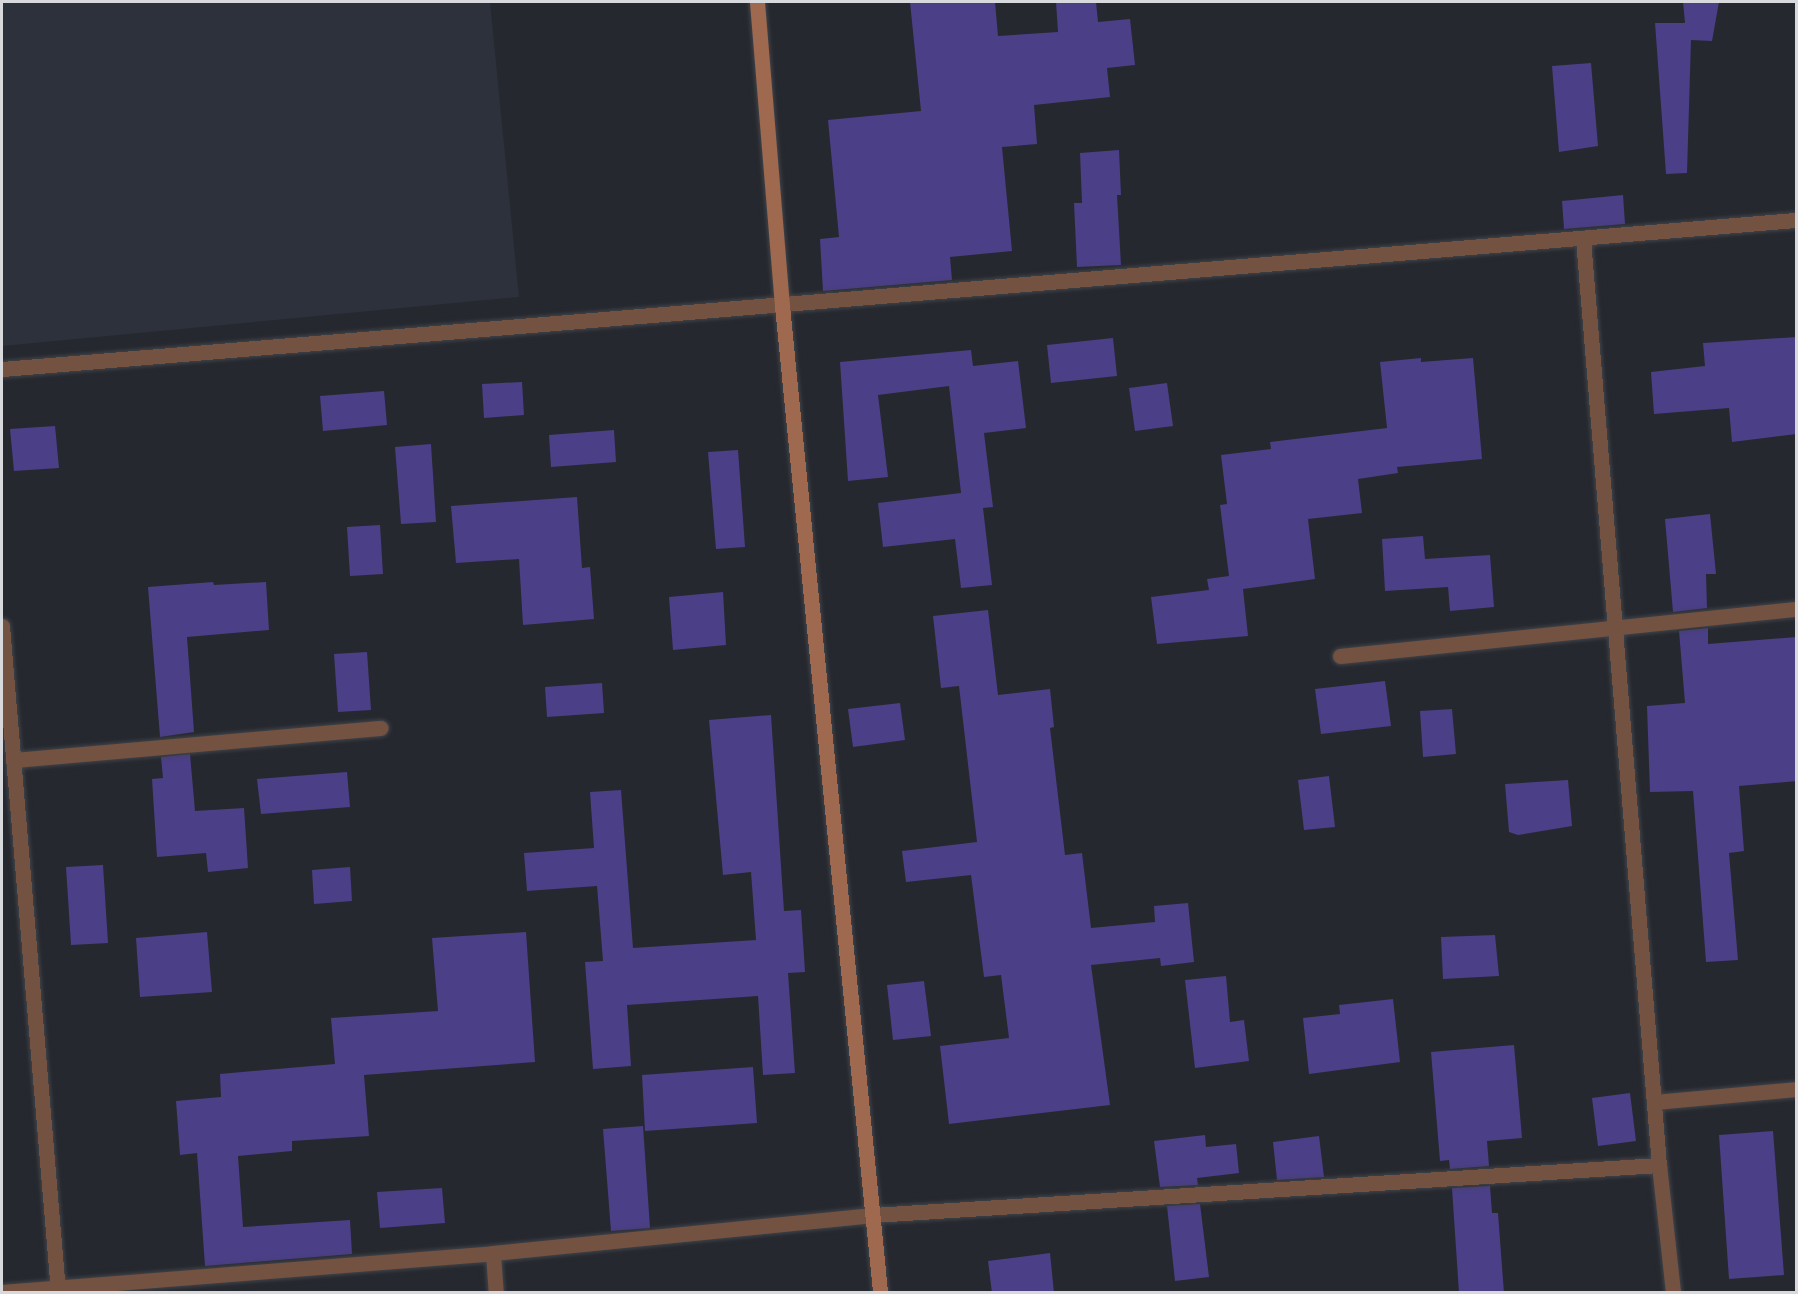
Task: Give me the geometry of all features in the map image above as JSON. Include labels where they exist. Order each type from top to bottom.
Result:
[{"type":"main road","points":[[757,2],[782,306],[880,1293]]},
{"type":"street","points":[[2,369],[1797,220]]},
{"type":"street","points":[[1582,239],[1659,1165],[1673,1293]]},
{"type":"street","points":[[1340,656],[1614,630],[1797,609]]},
{"type":"street","points":[[2,626],[57,1290]]},
{"type":"street","points":[[13,760],[381,728]]},
{"type":"street","points":[[1654,1102],[1797,1089]]},
{"type":"street","points":[[2,1292],[57,1290],[493,1253],[873,1215],[1659,1165]]},
{"type":"street","points":[[493,1253],[496,1293]]},
{"type":"shaded area","points":[[2,2],[490,2],[519,297],[2,346]]},
{"type":"building","points":[[910,2],[995,2],[998,36],[1058,32],[1056,2],[1096,2],[1098,22],[1130,19],[1135,65],[1107,68],[1110,97],[1034,105],[1037,144],[1002,147],[1012,251],[950,257],[952,280],[823,291],[820,239],[839,237],[828,120],[921,111]]},
{"type":"building","points":[[1683,2],[1719,2],[1712,41],[1691,40],[1687,173],[1666,174],[1655,23],[1685,23]]},
{"type":"building","points":[[1591,63],[1598,146],[1559,152],[1552,66]]},
{"type":"building","points":[[1119,150],[1121,195],[1117,195],[1121,265],[1077,267],[1074,203],[1082,203],[1080,153]]},
{"type":"building","points":[[1623,195],[1625,224],[1564,229],[1562,201]]},
{"type":"building","points":[[1797,337],[1797,434],[1732,442],[1729,408],[1654,414],[1651,372],[1705,366],[1703,343]]},
{"type":"building","points":[[1113,338],[1117,376],[1051,383],[1047,345]]},
{"type":"building","points":[[971,350],[973,366],[1018,361],[1026,428],[984,433],[993,507],[983,508],[992,585],[961,588],[955,539],[883,547],[878,503],[961,493],[949,386],[878,395],[888,477],[848,481],[840,362]]},
{"type":"building","points":[[1421,358],[1421,362],[1473,358],[1482,459],[1397,467],[1398,473],[1358,479],[1362,513],[1308,519],[1315,579],[1243,589],[1248,636],[1157,644],[1151,597],[1209,590],[1207,579],[1229,576],[1220,505],[1227,504],[1221,455],[1271,449],[1270,442],[1387,428],[1380,362]]},
{"type":"building","points":[[522,382],[524,415],[484,418],[482,384]]},
{"type":"building","points":[[1167,383],[1173,426],[1135,431],[1129,388]]},
{"type":"building","points":[[384,391],[387,425],[323,431],[320,396]]},
{"type":"building","points":[[55,426],[59,468],[14,471],[10,429]]},
{"type":"building","points":[[614,430],[616,462],[551,467],[549,435]]},
{"type":"building","points":[[431,444],[436,522],[401,524],[395,447]]},
{"type":"building","points":[[738,450],[745,547],[716,549],[708,452]]},
{"type":"building","points":[[577,497],[582,568],[590,567],[594,619],[523,625],[519,559],[456,563],[451,506]]},
{"type":"building","points":[[1710,514],[1716,574],[1706,574],[1707,608],[1673,612],[1665,519]]},
{"type":"building","points":[[380,525],[383,574],[350,576],[347,527]]},
{"type":"building","points":[[1423,536],[1425,559],[1490,555],[1494,607],[1450,611],[1448,587],[1385,591],[1382,539]]},
{"type":"building","points":[[213,582],[214,585],[266,582],[269,630],[187,637],[194,732],[160,737],[148,587]]},
{"type":"building","points":[[723,592],[726,645],[673,650],[669,597]]},
{"type":"building","points":[[988,610],[998,695],[1050,689],[1054,727],[1050,728],[1065,855],[1082,853],[1091,928],[1155,922],[1154,906],[1188,903],[1194,962],[1161,966],[1160,958],[1091,965],[1110,1105],[949,1124],[940,1046],[1009,1038],[1001,975],[984,977],[971,875],[906,882],[902,851],[977,842],[959,686],[941,688],[933,616]]},
{"type":"building","points":[[1708,628],[1708,644],[1797,637],[1797,781],[1739,786],[1744,851],[1729,853],[1738,960],[1706,962],[1693,791],[1650,792],[1647,706],[1685,703],[1679,631]]},
{"type":"building","points":[[367,652],[371,710],[338,712],[334,654]]},
{"type":"building","points":[[1385,681],[1391,726],[1321,734],[1315,689]]},
{"type":"building","points":[[602,683],[604,713],[547,717],[545,687]]},
{"type":"building","points":[[900,703],[905,740],[853,747],[848,709]]},
{"type":"building","points":[[1452,709],[1456,754],[1423,757],[1420,711]]},
{"type":"building","points":[[771,715],[784,911],[801,910],[805,972],[788,973],[795,1073],[763,1075],[758,996],[627,1005],[631,1066],[593,1069],[585,962],[603,961],[597,886],[527,891],[524,853],[594,848],[590,792],[621,790],[633,948],[756,940],[751,872],[723,875],[709,720]]},
{"type":"building","points":[[190,754],[195,811],[244,808],[248,868],[208,872],[206,853],[157,857],[152,779],[163,778],[161,757]]},
{"type":"building","points":[[347,772],[350,807],[261,814],[257,779]]},
{"type":"building","points":[[1329,776],[1335,827],[1304,830],[1298,780]]},
{"type":"building","points":[[1568,780],[1572,826],[1518,835],[1509,832],[1505,784]]},
{"type":"building","points":[[103,865],[108,943],[71,945],[66,867]]},
{"type":"building","points":[[350,867],[352,901],[314,904],[312,870]]},
{"type":"building","points":[[207,932],[212,992],[140,997],[136,938]]},
{"type":"building","points":[[526,932],[535,1062],[364,1075],[369,1136],[292,1141],[292,1151],[238,1156],[243,1227],[350,1220],[352,1254],[205,1266],[197,1153],[180,1155],[176,1101],[221,1097],[220,1074],[335,1064],[331,1018],[438,1011],[432,938]]},
{"type":"building","points":[[1495,935],[1499,976],[1443,979],[1441,937]]},
{"type":"building","points":[[1226,976],[1230,1022],[1244,1020],[1249,1061],[1195,1068],[1185,980]]},
{"type":"building","points":[[924,981],[931,1036],[893,1040],[887,985]]},
{"type":"building","points":[[1393,999],[1400,1062],[1309,1074],[1303,1018],[1340,1014],[1339,1005]]},
{"type":"building","points":[[1514,1045],[1522,1138],[1487,1141],[1489,1166],[1450,1169],[1449,1160],[1440,1161],[1431,1052]]},
{"type":"building","points":[[753,1067],[757,1123],[645,1131],[642,1075]]},
{"type":"building","points":[[1630,1093],[1636,1141],[1598,1146],[1592,1098]]},
{"type":"building","points":[[643,1126],[650,1228],[611,1231],[603,1129]]},
{"type":"building","points":[[1773,1131],[1784,1275],[1729,1279],[1719,1135]]},
{"type":"building","points":[[1205,1135],[1206,1147],[1236,1144],[1239,1173],[1197,1178],[1198,1185],[1160,1187],[1154,1141]]},
{"type":"building","points":[[1319,1136],[1324,1177],[1277,1180],[1273,1142]]},
{"type":"building","points":[[1490,1186],[1492,1213],[1498,1213],[1504,1293],[1459,1293],[1452,1188]]},
{"type":"building","points":[[442,1188],[445,1223],[380,1228],[377,1192]]},
{"type":"building","points":[[1200,1204],[1209,1277],[1175,1281],[1167,1206]]},
{"type":"building","points":[[1050,1253],[1054,1293],[992,1293],[988,1261]]}]
